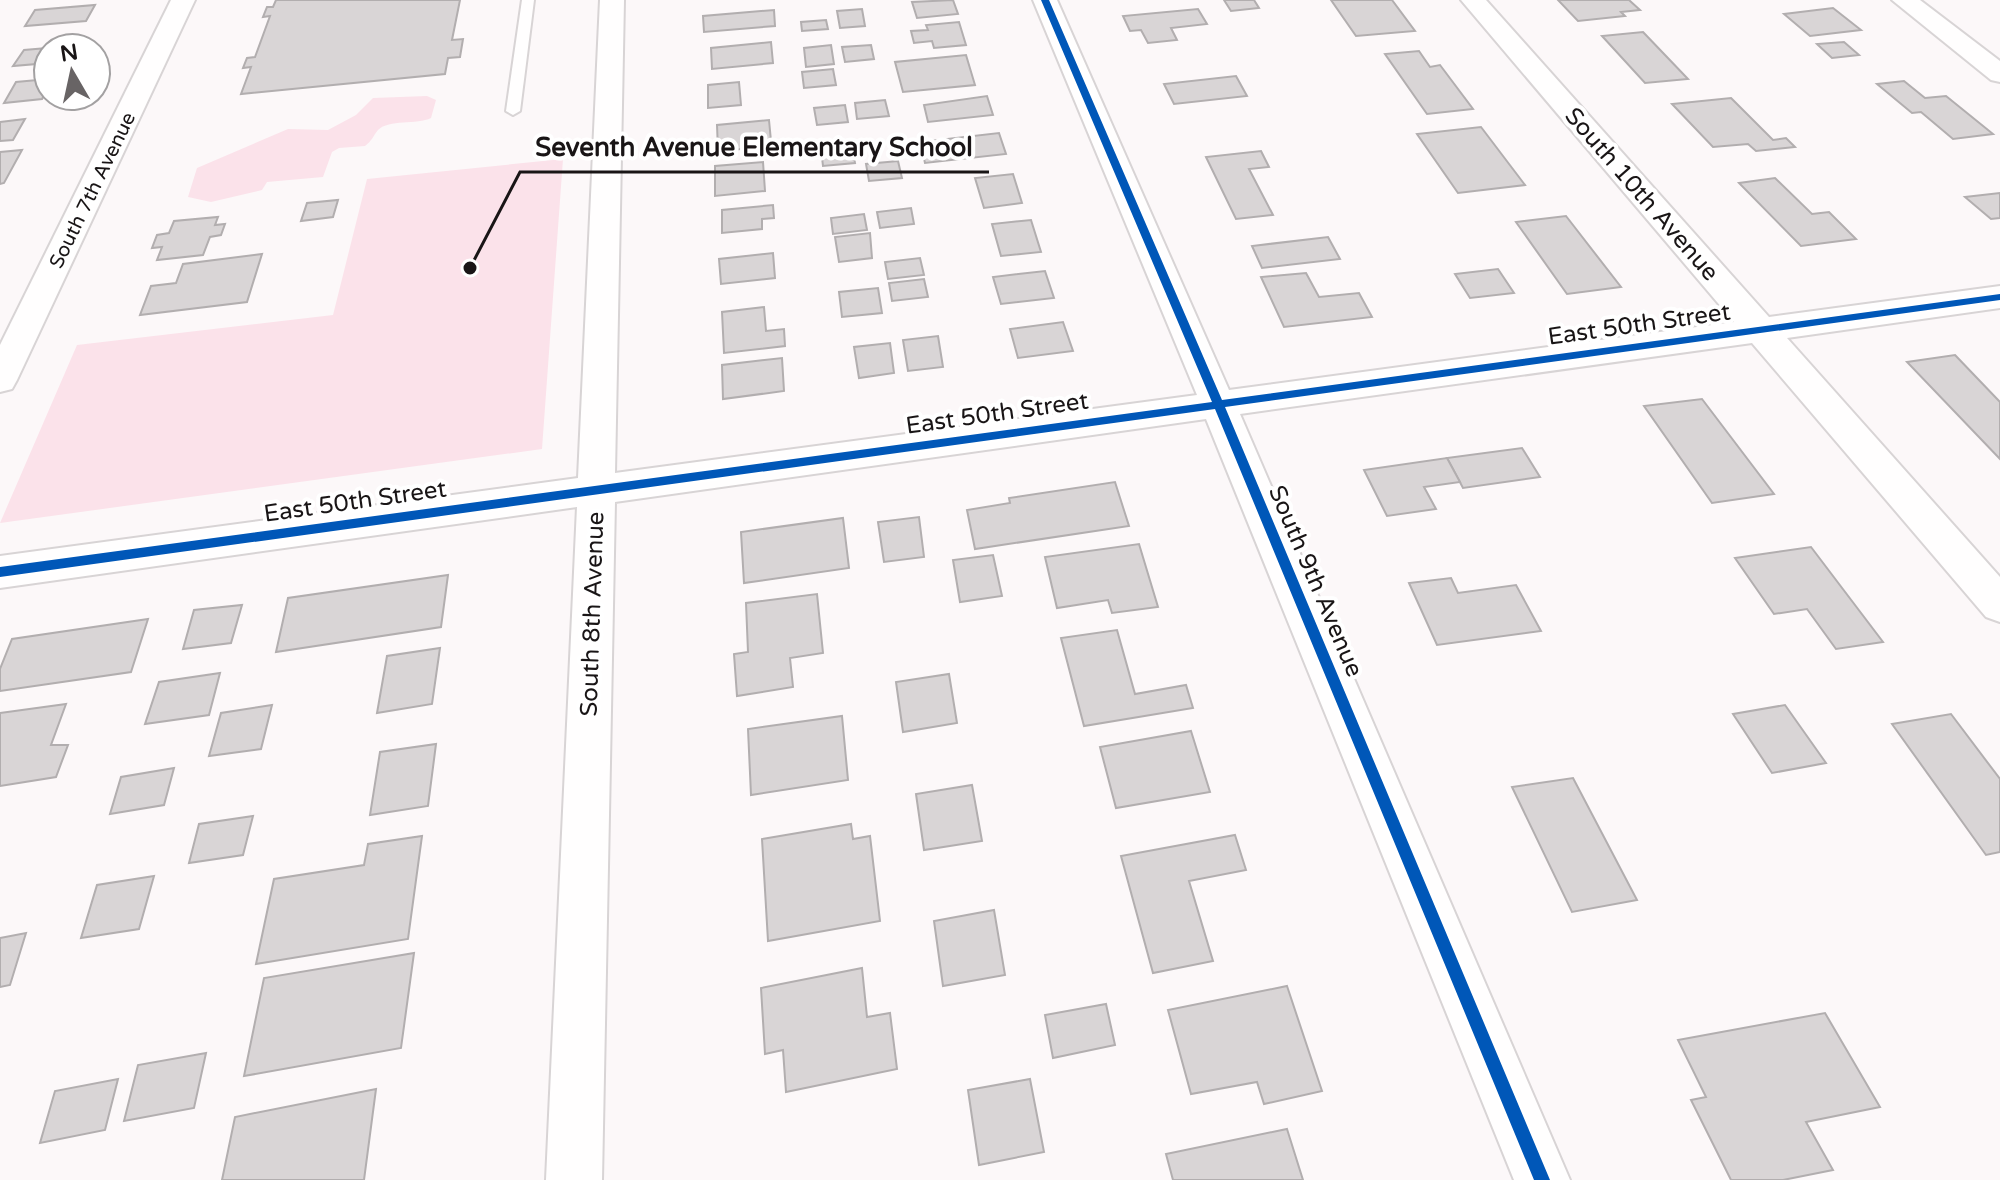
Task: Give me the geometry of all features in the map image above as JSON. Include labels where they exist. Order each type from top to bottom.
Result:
[{"type":"street","name":"South 7th Avenue","points":[[0,380],[183,0]]},
{"type":"street","name":"South 8th Avenue","points":[[574,1180],[612,0]]},
{"type":"street","name":"South 9th Avenue","points":[[1045,0],[1218,404],[1542,1180]]},
{"type":"street","name":"South 10th Avenue","points":[[1473,0],[2000,605]]},
{"type":"street","points":[[1904,0],[2000,74]]},
{"type":"street","name":"East 50th Street","points":[[0,572],[2000,297]]},
{"type":"lane","points":[[513,111],[528,0]]},
{"type":"shaded area","points":[[427,96],[436,100],[431,118],[389,124],[378,130],[365,146],[339,148],[332,152],[323,177],[267,182],[262,190],[211,202],[188,197],[197,168],[288,129],[328,130],[356,115],[373,98]]},
{"type":"shaded area","points":[[563,159],[542,449],[0,523],[77,345],[333,315],[367,179]]},
{"type":"building","points":[[276,0],[460,0],[452,40],[463,39],[460,57],[448,58],[445,74],[241,94],[251,67],[243,68],[247,58],[255,57],[270,16],[263,17],[267,7],[273,7]]},
{"type":"building","points":[[953,0],[958,14],[917,18],[912,2]]},
{"type":"building","points":[[1224,0],[1254,0],[1259,8],[1231,11]]},
{"type":"building","points":[[1331,0],[1392,0],[1415,31],[1356,36]]},
{"type":"building","points":[[1558,0],[1629,0],[1640,10],[1621,12],[1625,16],[1578,21]]},
{"type":"building","points":[[95,5],[86,21],[25,26],[35,10]]},
{"type":"building","points":[[1833,8],[1861,30],[1810,36],[1784,14]]},
{"type":"building","points":[[862,9],[865,26],[840,28],[837,11]]},
{"type":"building","points":[[1198,9],[1207,24],[1171,28],[1177,40],[1148,43],[1141,30],[1130,31],[1123,16]]},
{"type":"building","points":[[774,10],[775,26],[704,32],[703,16]]},
{"type":"building","points":[[826,20],[828,29],[802,31],[801,22]]},
{"type":"building","points":[[959,22],[966,45],[934,48],[932,41],[914,43],[911,31],[928,30],[926,25]]},
{"type":"building","points":[[1643,32],[1688,79],[1645,83],[1602,36]]},
{"type":"building","points":[[771,42],[773,63],[712,69],[711,48]]},
{"type":"building","points":[[1844,42],[1859,55],[1832,58],[1817,44]]},
{"type":"building","points":[[831,45],[834,64],[806,67],[804,48]]},
{"type":"building","points":[[871,45],[874,59],[845,62],[842,47]]},
{"type":"building","points":[[32,49],[32,64],[13,66],[24,50]]},
{"type":"building","points":[[1419,51],[1430,67],[1440,65],[1473,109],[1427,114],[1385,54]]},
{"type":"building","points":[[966,55],[975,85],[903,92],[895,62]]},
{"type":"building","points":[[833,69],[836,85],[804,88],[802,72]]},
{"type":"building","points":[[1236,76],[1247,96],[1174,104],[1164,84]]},
{"type":"building","points":[[32,80],[32,100],[4,103],[16,82]]},
{"type":"building","points":[[1904,81],[1925,98],[1946,96],[1993,134],[1953,139],[1921,112],[1912,113],[1877,84]]},
{"type":"building","points":[[739,82],[741,105],[708,108],[708,85]]},
{"type":"building","points":[[987,96],[993,115],[928,122],[924,105]]},
{"type":"building","points":[[1731,98],[1773,140],[1786,138],[1795,147],[1756,151],[1748,144],[1713,147],[1672,104]]},
{"type":"building","points":[[885,100],[889,116],[857,119],[855,103]]},
{"type":"building","points":[[845,105],[848,122],[817,125],[814,108]]},
{"type":"building","points":[[25,119],[13,140],[0,141],[0,122]]},
{"type":"building","points":[[769,120],[771,141],[753,143],[753,148],[718,151],[717,125]]},
{"type":"building","points":[[1481,127],[1525,185],[1458,193],[1417,134]]},
{"type":"building","points":[[999,133],[1006,154],[925,163],[920,142]]},
{"type":"building","points":[[852,146],[855,163],[823,166],[821,149]]},
{"type":"building","points":[[22,150],[4,183],[0,184],[0,152]]},
{"type":"building","points":[[1261,151],[1269,167],[1249,169],[1273,215],[1236,219],[1206,157]]},
{"type":"building","points":[[898,161],[902,178],[869,181],[866,164]]},
{"type":"building","points":[[763,162],[765,191],[715,196],[715,166]]},
{"type":"building","points":[[1013,174],[1022,203],[984,208],[975,178]]},
{"type":"building","points":[[1775,178],[1812,214],[1829,212],[1856,239],[1801,246],[1739,183]]},
{"type":"building","points":[[2000,193],[2000,218],[1991,219],[1965,197]]},
{"type":"building","points":[[338,200],[333,217],[301,221],[307,203]]},
{"type":"building","points":[[773,205],[774,218],[762,219],[762,229],[722,233],[722,210]]},
{"type":"building","points":[[911,208],[914,224],[880,228],[877,212]]},
{"type":"building","points":[[864,214],[867,230],[833,234],[831,218]]},
{"type":"building","points":[[1566,216],[1621,287],[1567,294],[1516,222]]},
{"type":"building","points":[[218,217],[215,225],[225,224],[221,235],[210,237],[203,255],[157,260],[162,247],[152,248],[157,235],[169,233],[174,221]]},
{"type":"building","points":[[1031,220],[1041,252],[1001,256],[992,224]]},
{"type":"building","points":[[870,233],[872,258],[839,262],[835,237]]},
{"type":"building","points":[[1328,237],[1340,259],[1262,268],[1252,246]]},
{"type":"building","points":[[773,253],[775,278],[721,284],[719,259]]},
{"type":"building","points":[[262,254],[247,302],[140,315],[151,286],[176,283],[183,264]]},
{"type":"building","points":[[920,258],[924,275],[888,279],[885,262]]},
{"type":"building","points":[[1498,269],[1514,293],[1470,298],[1455,274]]},
{"type":"building","points":[[1045,271],[1054,298],[1001,304],[993,277]]},
{"type":"building","points":[[1306,273],[1319,297],[1359,293],[1372,317],[1284,327],[1261,277]]},
{"type":"building","points":[[924,279],[928,297],[892,301],[889,283]]},
{"type":"building","points":[[878,288],[882,313],[842,317],[839,292]]},
{"type":"building","points":[[764,307],[766,331],[784,329],[785,346],[724,353],[722,312]]},
{"type":"building","points":[[1063,322],[1073,351],[1018,358],[1010,329]]},
{"type":"building","points":[[938,336],[943,367],[908,371],[903,340]]},
{"type":"building","points":[[890,343],[894,373],[859,378],[854,347]]},
{"type":"building","points":[[1955,355],[2000,402],[2000,459],[1907,362]]},
{"type":"building","points":[[782,358],[784,391],[723,399],[722,365]]},
{"type":"building","points":[[1702,399],[1774,494],[1712,503],[1644,406]]},
{"type":"building","points":[[1522,448],[1540,477],[1463,488],[1447,458]]},
{"type":"building","points":[[1447,458],[1460,482],[1424,487],[1436,509],[1387,516],[1364,470]]},
{"type":"building","points":[[1115,482],[1129,526],[975,549],[967,510],[1010,503],[1009,498]]},
{"type":"building","points":[[919,517],[924,557],[884,562],[878,522]]},
{"type":"building","points":[[843,518],[849,568],[744,583],[741,532]]},
{"type":"building","points":[[1139,544],[1158,607],[1112,613],[1108,600],[1057,608],[1045,557]]},
{"type":"building","points":[[1811,547],[1883,642],[1836,649],[1807,609],[1774,614],[1735,558]]},
{"type":"building","points":[[993,555],[1002,596],[960,602],[953,560]]},
{"type":"building","points":[[448,575],[441,627],[276,652],[288,598]]},
{"type":"building","points":[[1451,578],[1458,593],[1516,585],[1541,631],[1437,645],[1409,583]]},
{"type":"building","points":[[817,594],[823,653],[790,658],[793,687],[737,696],[734,654],[748,652],[746,603]]},
{"type":"building","points":[[242,605],[231,643],[183,649],[194,610]]},
{"type":"building","points":[[148,619],[131,672],[0,691],[0,669],[12,639]]},
{"type":"building","points":[[1117,630],[1135,694],[1186,685],[1193,708],[1084,726],[1061,638]]},
{"type":"building","points":[[440,648],[432,704],[377,713],[387,656]]},
{"type":"building","points":[[220,673],[209,715],[145,724],[159,682]]},
{"type":"building","points":[[949,674],[957,723],[903,732],[896,682]]},
{"type":"building","points":[[66,704],[51,745],[68,745],[56,777],[0,786],[0,713]]},
{"type":"building","points":[[272,705],[261,749],[209,756],[221,713]]},
{"type":"building","points":[[1785,705],[1826,763],[1772,773],[1733,714]]},
{"type":"building","points":[[1951,714],[2000,779],[2000,852],[1986,855],[1892,724]]},
{"type":"building","points":[[842,716],[848,780],[751,795],[748,729]]},
{"type":"building","points":[[1191,731],[1210,792],[1116,808],[1100,747]]},
{"type":"building","points":[[436,744],[428,806],[370,815],[380,752]]},
{"type":"building","points":[[174,768],[164,805],[110,814],[121,777]]},
{"type":"building","points":[[1573,778],[1637,900],[1572,912],[1512,787]]},
{"type":"building","points":[[972,785],[982,841],[924,850],[916,794]]},
{"type":"building","points":[[253,816],[243,855],[189,863],[199,824]]},
{"type":"building","points":[[851,824],[853,839],[870,836],[880,921],[768,941],[762,839]]},
{"type":"building","points":[[1235,835],[1246,870],[1189,881],[1213,961],[1153,973],[1121,856]]},
{"type":"building","points":[[422,836],[408,939],[256,964],[274,879],[364,865],[368,844]]},
{"type":"building","points":[[154,876],[139,929],[81,938],[97,885]]},
{"type":"building","points":[[994,910],[1005,975],[943,986],[934,921]]},
{"type":"building","points":[[26,933],[10,985],[0,987],[0,938]]},
{"type":"building","points":[[414,953],[401,1048],[244,1076],[264,978]]},
{"type":"building","points":[[862,968],[867,1017],[890,1013],[897,1069],[786,1092],[783,1050],[765,1054],[761,988]]},
{"type":"building","points":[[1287,986],[1322,1091],[1264,1104],[1257,1082],[1191,1094],[1168,1010]]},
{"type":"building","points":[[1106,1004],[1115,1045],[1053,1058],[1045,1015]]},
{"type":"building","points":[[1825,1013],[1880,1107],[1806,1122],[1833,1170],[1783,1180],[1731,1180],[1691,1100],[1706,1097],[1678,1040]]},
{"type":"building","points":[[206,1053],[194,1108],[124,1121],[138,1065]]},
{"type":"building","points":[[118,1079],[105,1130],[40,1143],[55,1091]]},
{"type":"building","points":[[1030,1079],[1044,1152],[979,1165],[968,1090]]},
{"type":"building","points":[[376,1089],[364,1180],[222,1180],[235,1117]]},
{"type":"building","points":[[1287,1129],[1303,1180],[1173,1180],[1166,1154]]},
{"type":"cycle path","points":[[1045,0],[1218,404],[1542,1180]]},
{"type":"cycle path","points":[[0,572],[2000,297]]},
{"type":"place","name":"Seventh Avenue Elementary School","points":[[470,268]]}]
